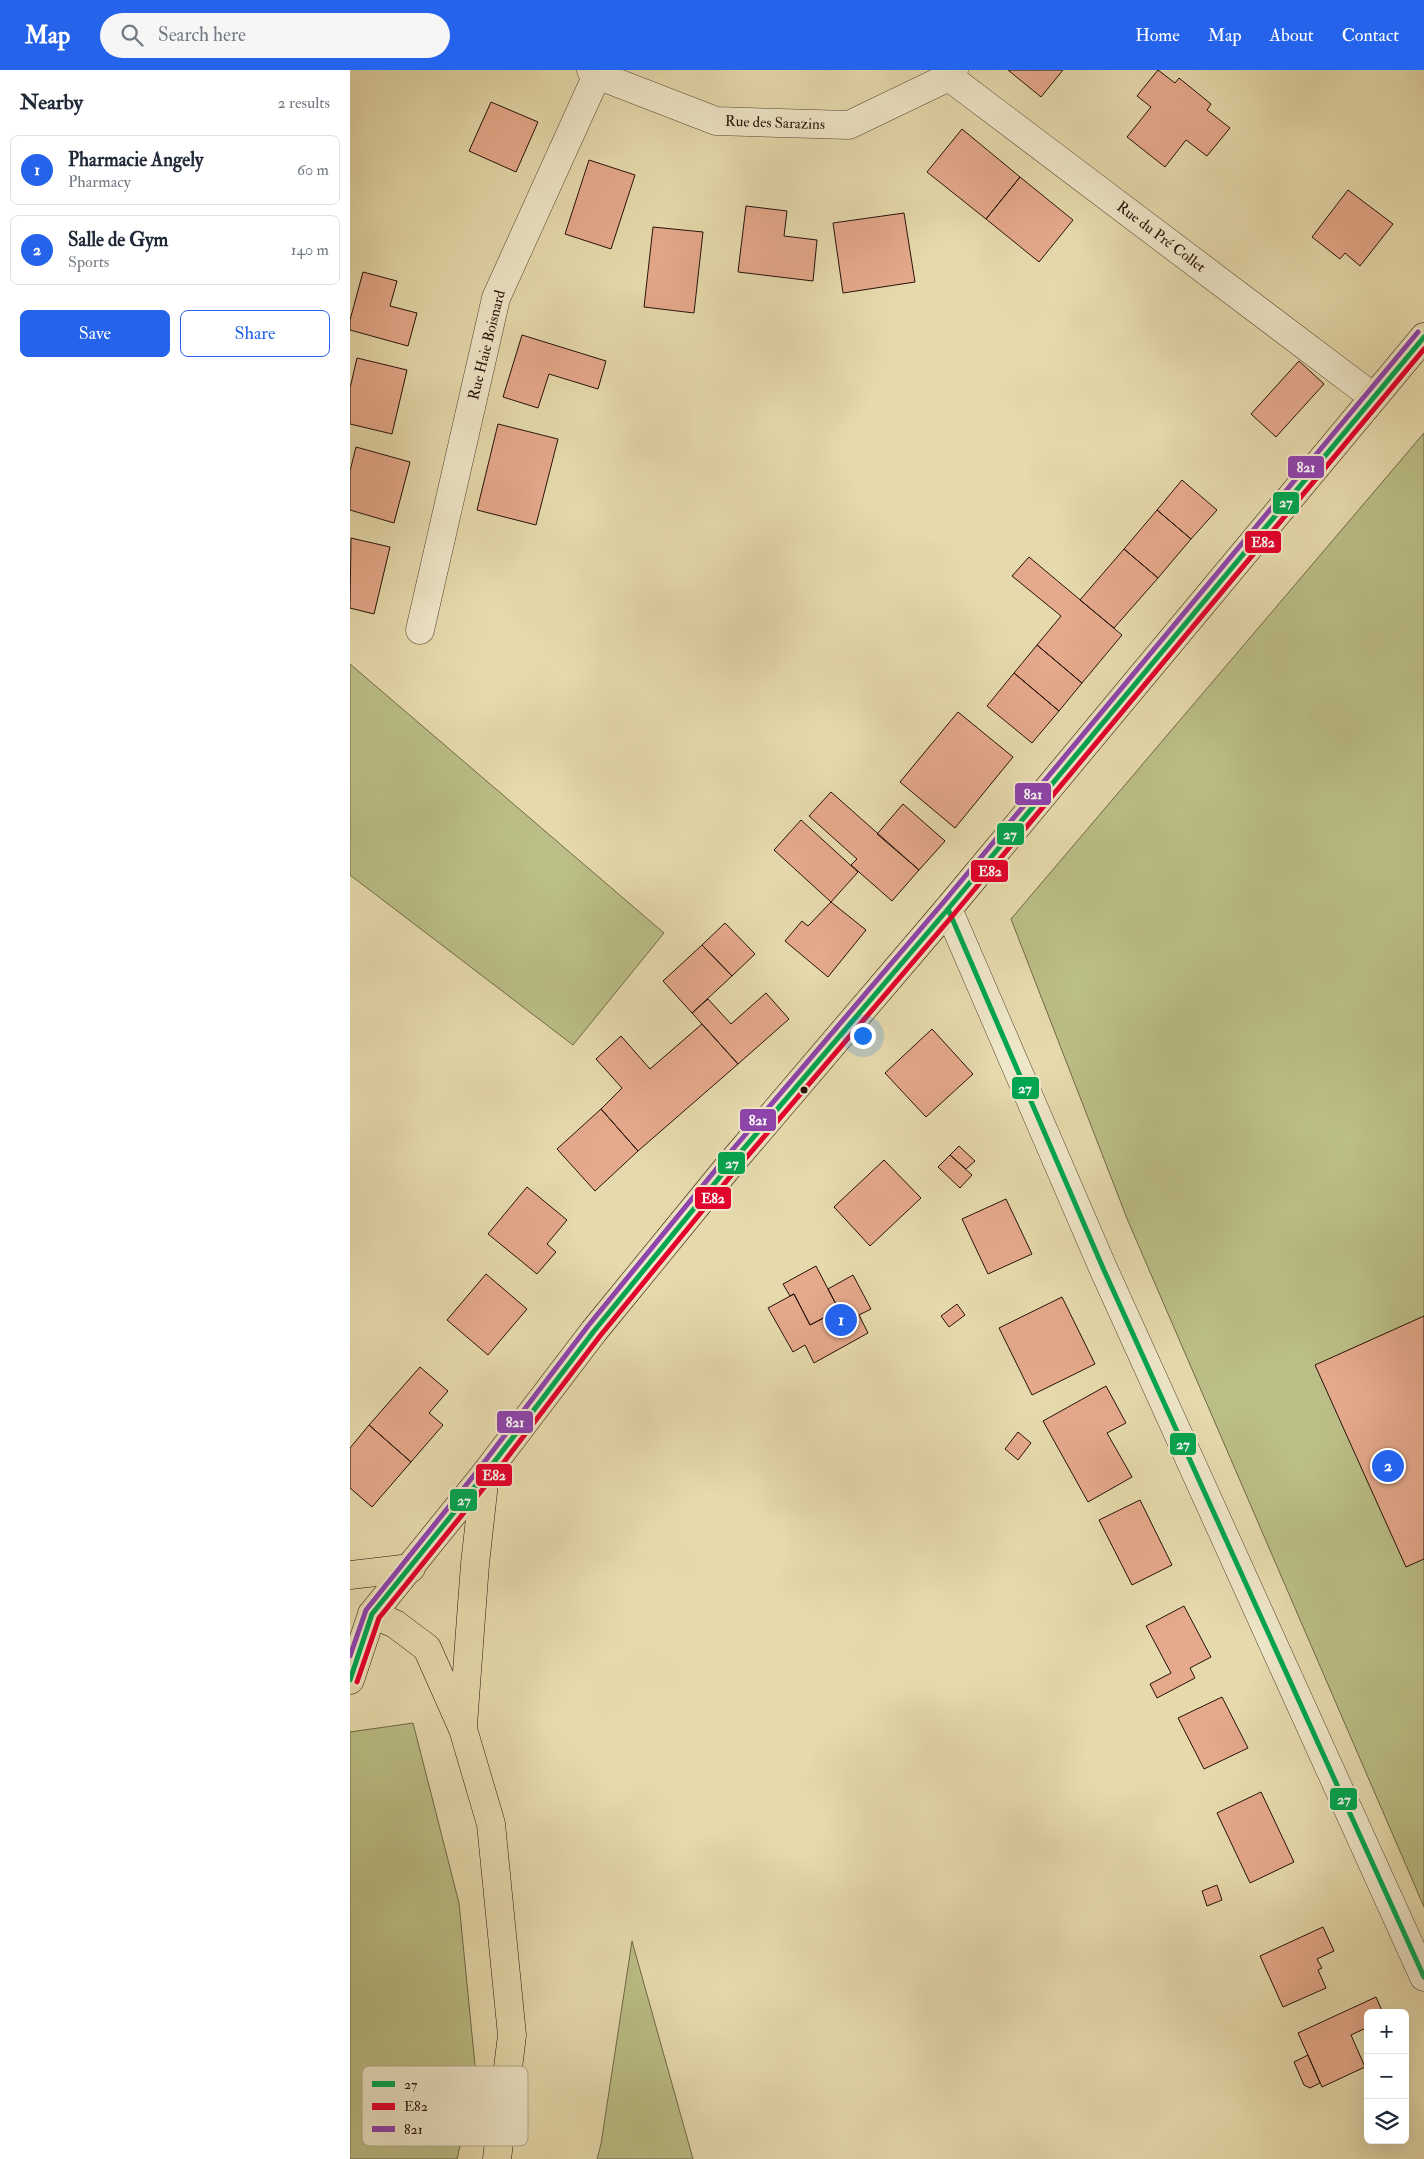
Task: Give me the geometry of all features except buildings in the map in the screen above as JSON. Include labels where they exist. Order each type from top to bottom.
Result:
[{"type":"main road","points":[[350,1680],[361,1619],[411,1568],[594,1331],[728,1166],[948,909],[1424,337]]},
{"type":"main road","points":[[463,1729],[475,1564],[485,1474]]},
{"type":"main road","points":[[350,1575],[411,1568]]},
{"type":"main road","points":[[361,1619],[395,1624],[427,1648],[463,1729],[490,1824],[512,2035],[508,2066]]},
{"type":"main road","points":[[498,2159],[499,2146]]},
{"type":"street","name":"Rue des Sarazins","points":[[594,72],[716,121],[849,125],[952,74]]},
{"type":"street","name":"Rue Haie Boisnard","points":[[420,630],[496,298],[594,72]]},
{"type":"street","name":"Rue du Pré Collet","points":[[952,74],[1373,397]]},
{"type":"street","points":[[948,909],[1103,1268],[1424,1977]]},
{"type":"green space","points":[[1424,433],[1424,1907],[1128,1221],[1011,919]]},
{"type":"green space","points":[[350,664],[664,933],[573,1045],[350,875]]},
{"type":"green space","points":[[413,1723],[459,1903],[475,2066],[362,2066],[362,2146],[460,2146],[457,2159],[350,2159],[350,1732]]},
{"type":"green space","points":[[632,1941],[693,2159],[597,2159],[601,2144]]},
{"type":"transit line","name":"821","points":[[350,1656],[366,1610],[479,1469],[588,1326],[722,1162],[942,904],[1418,332]]},
{"type":"transit line","name":"27","points":[[350,1680],[372,1614],[485,1474],[594,1331],[728,1167],[948,909],[1424,337]]},
{"type":"transit line","name":"E82","points":[[357,1682],[379,1618],[491,1479],[600,1336],[734,1172],[954,914],[1424,349]]},
{"type":"transit line","name":"27","points":[[948,909],[1103,1268],[1424,1977]]},
{"type":"place","name":"Pharmacie Angely","points":[[841,1320]]},
{"type":"place","name":"Salle de Gym","points":[[1388,1466]]}]
